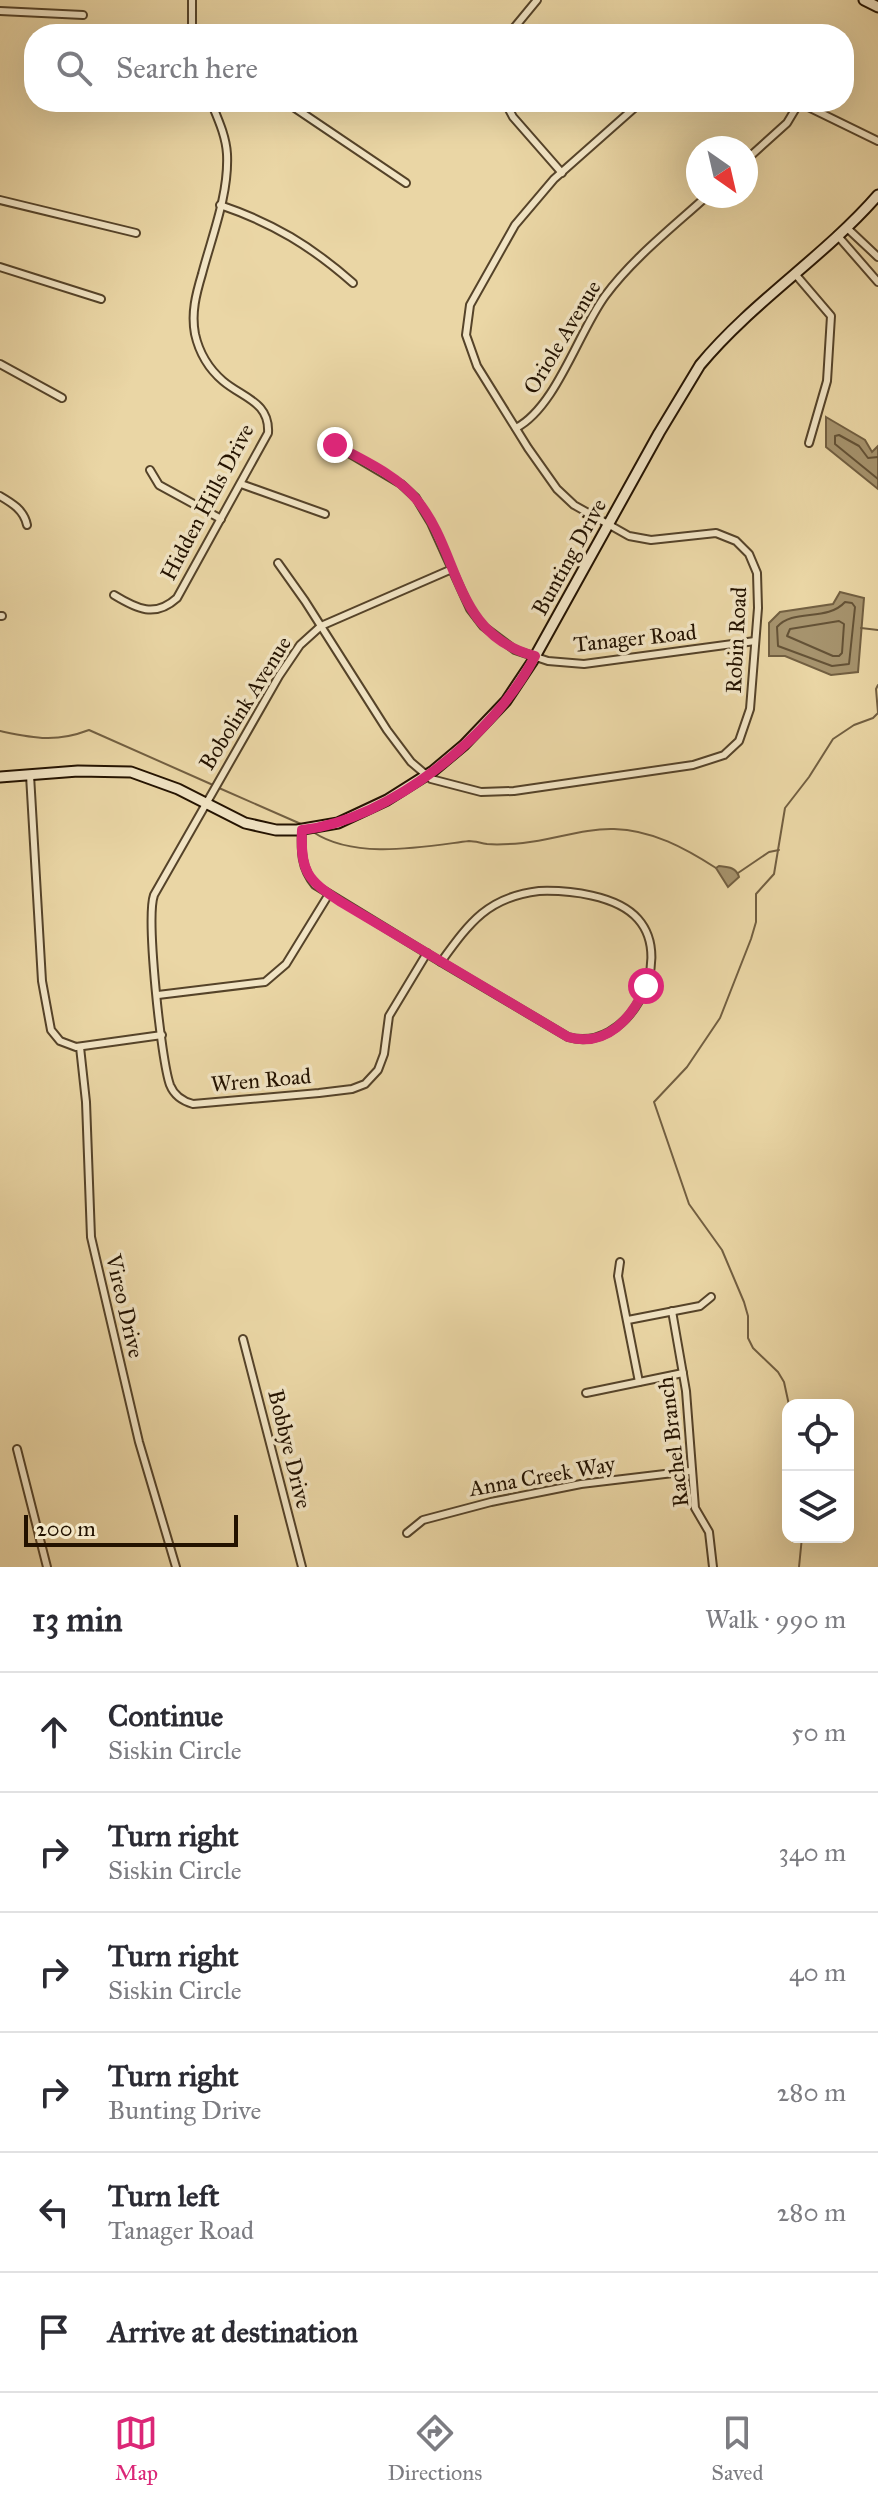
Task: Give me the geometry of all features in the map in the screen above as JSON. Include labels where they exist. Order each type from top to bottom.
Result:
[{"type":"street","points":[[192,0],[192,24]]},
{"type":"street","points":[[517,24],[537,0]]},
{"type":"street","points":[[864,0],[878,7]]},
{"type":"street","points":[[0,11],[83,15]]},
{"type":"street","name":"Hidden Hills Drive","points":[[114,595],[144,610],[158,610],[169,605],[180,593],[241,484],[265,440],[268,428],[266,415],[256,402],[215,373],[198,344],[193,318],[220,205],[227,155],[216,112]]},
{"type":"street","points":[[301,112],[406,183]]},
{"type":"street","points":[[510,112],[562,173]]},
{"type":"street","name":"Robin Road","points":[[278,563],[404,755],[426,776],[467,789],[503,793],[693,765],[718,759],[735,747],[746,726],[750,709],[755,641],[757,573],[749,554],[739,543],[723,534],[709,532],[646,540],[629,536],[583,512],[557,489],[473,358],[467,341],[466,320],[476,292],[515,225],[562,173],[630,112]]},
{"type":"street","points":[[758,149],[787,123],[793,112]]},
{"type":"street","points":[[819,112],[878,141]]},
{"type":"street","name":"Bunting Drive","points":[[0,777],[93,770],[131,772],[178,789],[255,826],[302,830],[360,815],[426,776],[495,714],[535,656],[700,365],[737,326],[796,275],[878,195]]},
{"type":"street","points":[[0,200],[136,233]]},
{"type":"street","points":[[220,205],[277,227],[353,283]]},
{"type":"street","name":"Oriole Avenue","points":[[516,428],[538,413],[614,285],[694,208]]},
{"type":"street","points":[[846,227],[878,257]]},
{"type":"street","points":[[837,235],[877,278]]},
{"type":"street","points":[[0,267],[101,299]]},
{"type":"street","points":[[796,275],[831,316],[827,381],[809,443]]},
{"type":"street","points":[[0,364],[62,398]]},
{"type":"street","name":"Tanager Road","points":[[335,445],[401,484],[416,498],[427,514],[464,599],[483,626],[506,644],[560,663],[584,664],[755,641]]},
{"type":"street","points":[[150,470],[159,485],[221,519]]},
{"type":"street","points":[[241,484],[325,514]]},
{"type":"street","points":[[0,496],[18,508],[26,517],[27,525]]},
{"type":"street","name":"Bobolink Avenue","points":[[206,803],[300,645],[321,626],[452,569]]},
{"type":"street","points":[[30,775],[35,891],[45,1010],[51,1030],[65,1044],[80,1047],[162,1035]]},
{"type":"street","name":"Wren Road","points":[[206,803],[151,902],[162,1035],[171,1087],[178,1097],[188,1103],[352,1089],[370,1081],[384,1054],[389,1016],[427,953]]},
{"type":"street","points":[[302,830],[302,859],[315,885],[441,962],[563,1035],[587,1040],[615,1029],[633,1012],[646,986],[651,943],[639,920],[616,904],[562,891],[539,891],[507,897],[485,909],[441,962]]},
{"type":"street","points":[[158,995],[265,982],[286,964],[329,894]]},
{"type":"street","name":"Vireo Drive","points":[[80,1047],[86,1102],[90,1231],[137,1432],[176,1567]]},
{"type":"street","points":[[620,1262],[618,1276],[639,1382]]},
{"type":"street","points":[[628,1320],[700,1306],[711,1297]]},
{"type":"street","name":"Rachel Branch","points":[[672,1311],[683,1373],[695,1508],[709,1532],[713,1567]]},
{"type":"street","name":"Bobbye Drive","points":[[243,1339],[302,1567]]},
{"type":"street","points":[[586,1393],[683,1373]]},
{"type":"street","points":[[17,1449],[47,1567]]},
{"type":"street","name":"Anna Creek Way","points":[[407,1533],[423,1520],[491,1502],[581,1484],[690,1471]]},
{"type":"water","points":[[826,417],[865,440],[872,452],[878,446],[878,489],[826,447]]},
{"type":"water","points":[[840,592],[864,598],[858,672],[831,675],[785,656],[769,656],[769,623],[780,612],[833,604]]},
{"type":"water","points":[[716,868],[731,868],[738,874],[739,877],[728,887]]},
{"type":"waterway","points":[[861,628],[878,630]]},
{"type":"waterway","points":[[788,1399],[778,1372],[753,1348],[748,1338],[748,1316],[744,1302],[722,1250],[689,1204],[654,1102],[687,1067],[720,1018],[756,922],[756,894],[774,874],[785,808],[833,739],[878,713],[878,685]]},
{"type":"waterway","points":[[0,731],[44,738],[66,737],[89,730],[213,785]]},
{"type":"waterway","points":[[219,788],[301,824]]},
{"type":"waterway","points":[[313,832],[348,846],[389,849],[469,841],[519,843],[592,830],[628,830],[668,841],[716,868]]},
{"type":"waterway","points":[[738,873],[769,852],[779,850]]},
{"type":"waterway","points":[[799,1567],[801,1543]]},
{"type":"route","points":[[335,445],[401,484],[416,498],[427,514],[464,599],[476,618],[515,650],[535,656],[495,714],[433,771],[360,815],[302,830],[301,851],[307,873],[315,885],[341,902],[568,1037],[594,1039],[615,1029],[633,1012],[646,986]]}]
